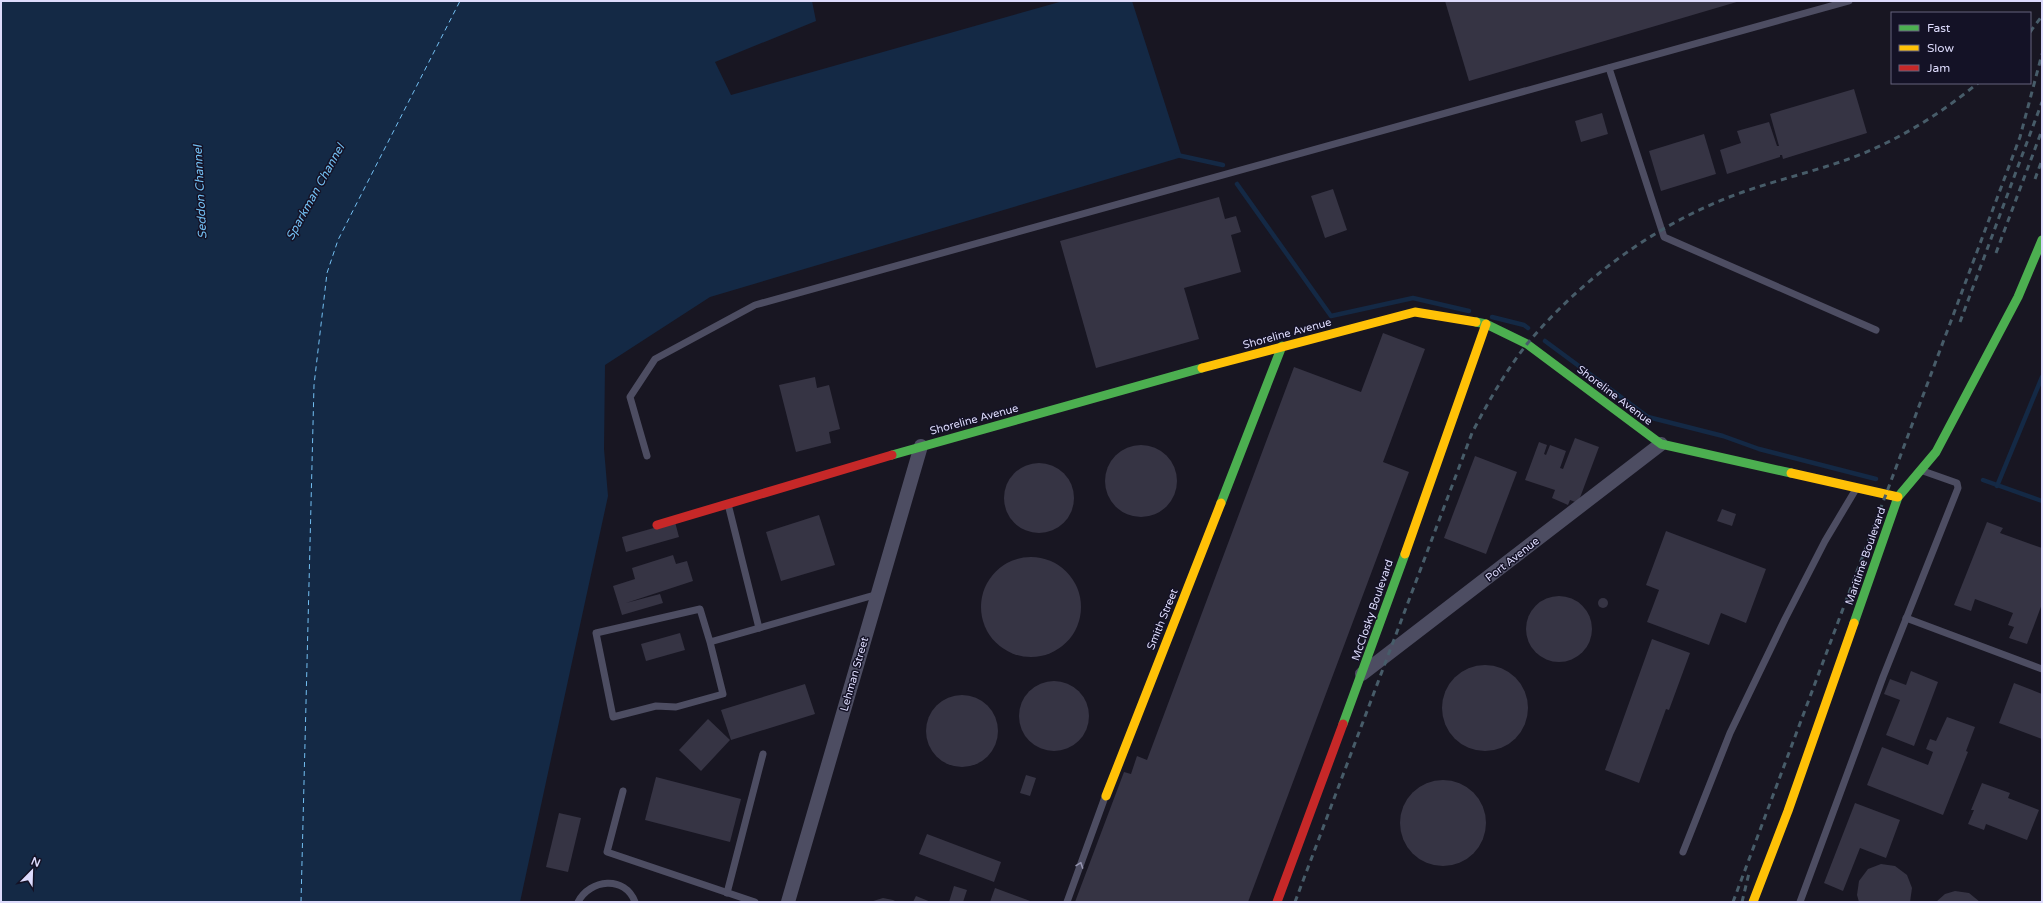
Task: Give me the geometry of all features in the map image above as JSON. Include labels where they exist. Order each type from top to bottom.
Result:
[{"type":"street","name":"Maritime Boulevard","points":[[1753,902],[1788,811],[1898,497],[1940,445],[2038,261],[2042,240]]},
{"type":"street","name":"Shoreline Avenue","points":[[657,525],[921,446],[1282,346],[1415,312],[1486,324],[1528,344],[1661,444],[1856,489],[1898,497]]},
{"type":"street","name":"McClosky Boulevard","points":[[1277,902],[1362,674],[1486,324]]},
{"type":"street","name":"Smith Street","points":[[1106,796],[1282,346]]},
{"type":"street","name":"Port Avenue","points":[[1362,674],[1661,444]]},
{"type":"street","name":"Lehman Street","points":[[788,902],[921,446]]},
{"type":"lane","points":[[647,456],[630,397],[655,359],[755,305],[1849,1]]},
{"type":"lane","points":[[1608,68],[1664,237],[1876,330]]},
{"type":"lane","points":[[1800,902],[1882,677],[1958,488],[1957,483],[1921,470]]},
{"type":"lane","points":[[1683,852],[1730,733],[1785,619],[1825,541],[1856,489]]},
{"type":"lane","points":[[728,504],[760,628]]},
{"type":"lane","points":[[710,642],[878,594]]},
{"type":"lane","points":[[700,609],[710,642],[723,694],[676,707],[656,706],[613,717],[596,633],[700,609]]},
{"type":"lane","points":[[1906,618],[2042,669]]},
{"type":"lane","points":[[726,892],[763,754]]},
{"type":"lane","points":[[623,791],[607,852],[755,902]]},
{"type":"lane","name":"Smith Street","points":[[1067,902],[1106,796]]},
{"type":"lane","points":[[578,902],[588,888],[606,882],[617,884],[626,889],[635,902]]},
{"type":"water","points":[[1,1],[812,1],[816,21],[715,62],[731,95],[1063,1],[1132,1],[1182,157],[710,297],[605,365],[604,449],[608,496],[520,902],[1,902]]},
{"type":"building","points":[[1445,1],[1740,1],[1469,81]]},
{"type":"building","points":[[1854,89],[1867,133],[1783,159],[1782,155],[1780,155],[1780,157],[1727,174],[1720,150],[1741,143],[1737,131],[1769,122],[1777,146],[1779,146],[1770,114]]},
{"type":"building","points":[[1602,113],[1608,134],[1581,142],[1575,121]]},
{"type":"building","points":[[1704,134],[1716,174],[1661,191],[1649,151]]},
{"type":"building","points":[[1333,189],[1347,230],[1325,238],[1311,196]]},
{"type":"building","points":[[1219,197],[1225,219],[1236,216],[1241,232],[1231,235],[1241,272],[1184,288],[1199,339],[1096,368],[1060,241]]},
{"type":"building","points":[[1383,333],[1425,349],[1383,462],[1409,472],[1248,902],[1075,902],[1124,772],[1131,774],[1137,756],[1147,760],[1294,367],[1361,392]]},
{"type":"building","points":[[815,377],[817,388],[829,385],[840,429],[829,432],[831,443],[796,452],[779,385]]},
{"type":"building","points":[[1575,438],[1599,447],[1578,503],[1570,500],[1568,505],[1552,498],[1555,490],[1525,480],[1539,442],[1547,445],[1544,454],[1546,455],[1550,445],[1566,451],[1560,468],[1563,469]]},
{"type":"building","points":[[1134,445],[1148,445],[1155,447],[1167,455],[1175,467],[1177,481],[1175,495],[1167,507],[1155,515],[1148,517],[1134,517],[1127,515],[1115,507],[1107,495],[1105,488],[1105,474],[1107,467],[1115,455],[1127,447]]},
{"type":"building","points":[[1475,456],[1517,472],[1486,554],[1444,538]]},
{"type":"building","points":[[1032,463],[1046,463],[1059,469],[1068,478],[1074,491],[1072,511],[1064,523],[1046,533],[1032,533],[1019,527],[1010,518],[1004,505],[1004,491],[1010,478],[1019,469]]},
{"type":"building","points":[[1722,509],[1736,514],[1732,526],[1717,521]]},
{"type":"building","points":[[819,515],[835,565],[781,581],[766,532]]},
{"type":"building","points":[[675,522],[679,537],[626,552],[622,537]]},
{"type":"building","points":[[1987,522],[2003,528],[2000,533],[2042,548],[2042,604],[2027,644],[2009,638],[2014,627],[2008,625],[2013,613],[1975,599],[1971,611],[1954,605]]},
{"type":"building","points":[[1666,531],[1766,569],[1746,623],[1721,613],[1709,645],[1647,622],[1659,590],[1646,585]]},
{"type":"building","points":[[673,555],[676,564],[687,561],[693,581],[626,603],[660,594],[663,603],[622,615],[613,586],[635,579],[632,568]]},
{"type":"building","points":[[1031,557],[1041,558],[1059,565],[1073,579],[1080,597],[1080,617],[1073,635],[1059,649],[1041,656],[1031,657],[1021,656],[1003,649],[989,635],[982,617],[981,607],[982,597],[989,579],[1003,565],[1021,558]]},
{"type":"building","points":[[1553,596],[1565,596],[1577,601],[1587,611],[1592,623],[1590,642],[1577,657],[1565,662],[1553,662],[1541,657],[1531,647],[1526,635],[1526,623],[1531,611],[1541,601]]},
{"type":"building","points":[[1601,598],[1605,598],[1608,603],[1605,608],[1601,608],[1598,605],[1598,601]]},
{"type":"building","points":[[680,633],[685,650],[646,661],[641,644]]},
{"type":"building","points":[[1652,639],[1690,653],[1669,710],[1666,709],[1639,783],[1605,770]]},
{"type":"building","points":[[1485,665],[1502,668],[1516,677],[1525,691],[1528,708],[1525,725],[1516,739],[1502,748],[1485,751],[1468,748],[1454,739],[1445,725],[1442,708],[1445,691],[1454,677],[1468,668]]},
{"type":"building","points":[[1911,671],[1938,682],[1914,746],[1886,735],[1900,700],[1884,694],[1890,679],[1906,685]]},
{"type":"building","points":[[1047,681],[1061,681],[1074,687],[1083,696],[1089,709],[1087,729],[1079,741],[1061,751],[1047,751],[1034,745],[1025,736],[1019,723],[1019,709],[1025,696],[1034,687]]},
{"type":"building","points":[[2014,683],[2042,694],[2042,739],[1999,723]]},
{"type":"building","points":[[805,684],[815,714],[731,740],[721,710]]},
{"type":"building","points":[[962,695],[982,701],[992,711],[998,731],[992,751],[982,761],[962,767],[942,761],[932,751],[926,731],[932,711],[942,701]]},
{"type":"building","points":[[1947,717],[1975,727],[1966,751],[1968,752],[1943,815],[1867,785],[1882,747],[1928,765],[1933,752],[1926,749],[1930,739],[1936,741]]},
{"type":"building","points":[[708,719],[730,740],[701,771],[679,750]]},
{"type":"building","points":[[1026,775],[1036,778],[1030,796],[1020,793]]},
{"type":"building","points":[[656,777],[741,799],[730,842],[645,820]]},
{"type":"building","points":[[1443,780],[1460,783],[1474,792],[1483,806],[1486,823],[1483,840],[1474,854],[1460,863],[1443,866],[1426,863],[1412,854],[1403,840],[1400,823],[1403,806],[1412,792],[1426,783]]},
{"type":"building","points":[[1982,783],[2010,793],[2008,798],[2039,810],[2027,840],[1986,824],[1984,830],[1968,824],[1974,810],[1971,810]]},
{"type":"building","points":[[1855,803],[1900,820],[1886,858],[1860,848],[1843,891],[1824,883]]},
{"type":"building","points":[[559,813],[581,818],[568,872],[546,867]]},
{"type":"building","points":[[927,834],[1001,862],[994,882],[919,854]]},
{"type":"building","points":[[1881,864],[1895,866],[1907,875],[1912,888],[1910,902],[1859,902],[1857,895],[1859,881],[1868,869]]},
{"type":"building","points":[[954,886],[967,890],[963,902],[949,902]]},
{"type":"building","points":[[995,888],[1033,902],[990,902]]},
{"type":"building","points":[[1955,891],[1969,893],[1980,902],[1936,902],[1945,894]]},
{"type":"building","points":[[916,896],[931,902],[913,902]]},
{"type":"building","points":[[883,898],[893,900],[897,902],[870,902]]},
{"type":"waterway","points":[[1177,155],[1223,165]]},
{"type":"waterway","points":[[1237,184],[1331,316],[1413,298],[1469,311]]},
{"type":"waterway","points":[[1492,317],[1524,325],[1528,328]]},
{"type":"waterway","points":[[1545,341],[1648,417],[1723,436],[1759,449],[1876,479]]},
{"type":"waterway","points":[[1997,486],[2042,377]]},
{"type":"waterway","points":[[1983,480],[2042,501]]},
{"type":"ferry route","points":[[301,902],[314,385],[327,273],[338,240],[460,1]]},
{"type":"railway","points":[[2031,31],[2042,16]]},
{"type":"railway","points":[[1733,902],[2020,137],[2042,54]]},
{"type":"railway","points":[[1295,902],[1472,433],[1497,387],[1527,344],[1549,319],[1598,274],[1653,235],[1712,204],[1743,192],[1834,164],[1864,153],[1894,139],[1924,122],[1977,84]]},
{"type":"railway","points":[[1960,322],[2042,102]]},
{"type":"railway","points":[[1996,253],[2042,130]]},
{"type":"railway","points":[[2035,179],[2042,160]]},
{"type":"railway","points":[[1742,902],[1749,873]]},
{"type":"traffic: fast","points":[[1854,623],[1898,497],[1936,452],[2018,297],[2042,240]]},
{"type":"traffic: fast","points":[[1476,322],[1486,324],[1527,344],[1661,444],[1791,473]]},
{"type":"traffic: fast","points":[[1221,503],[1282,346]]},
{"type":"traffic: fast","points":[[892,455],[1202,368]]},
{"type":"traffic: fast","points":[[1343,724],[1405,554]]},
{"type":"traffic: slow","points":[[1202,368],[1415,312],[1476,322]]},
{"type":"traffic: slow","points":[[1405,554],[1486,324]]},
{"type":"traffic: slow","points":[[1791,473],[1898,497]]},
{"type":"traffic: slow","points":[[1106,796],[1221,503]]},
{"type":"traffic: slow","points":[[1753,902],[1788,811],[1854,623]]},
{"type":"traffic: jam","points":[[657,525],[892,455]]},
{"type":"traffic: jam","points":[[1277,902],[1343,724]]},
{"type":"water label","name":"Seddon Channel","points":[[200,192]]},
{"type":"water label","name":"Sparkman Channel","points":[[315,192]]}]
